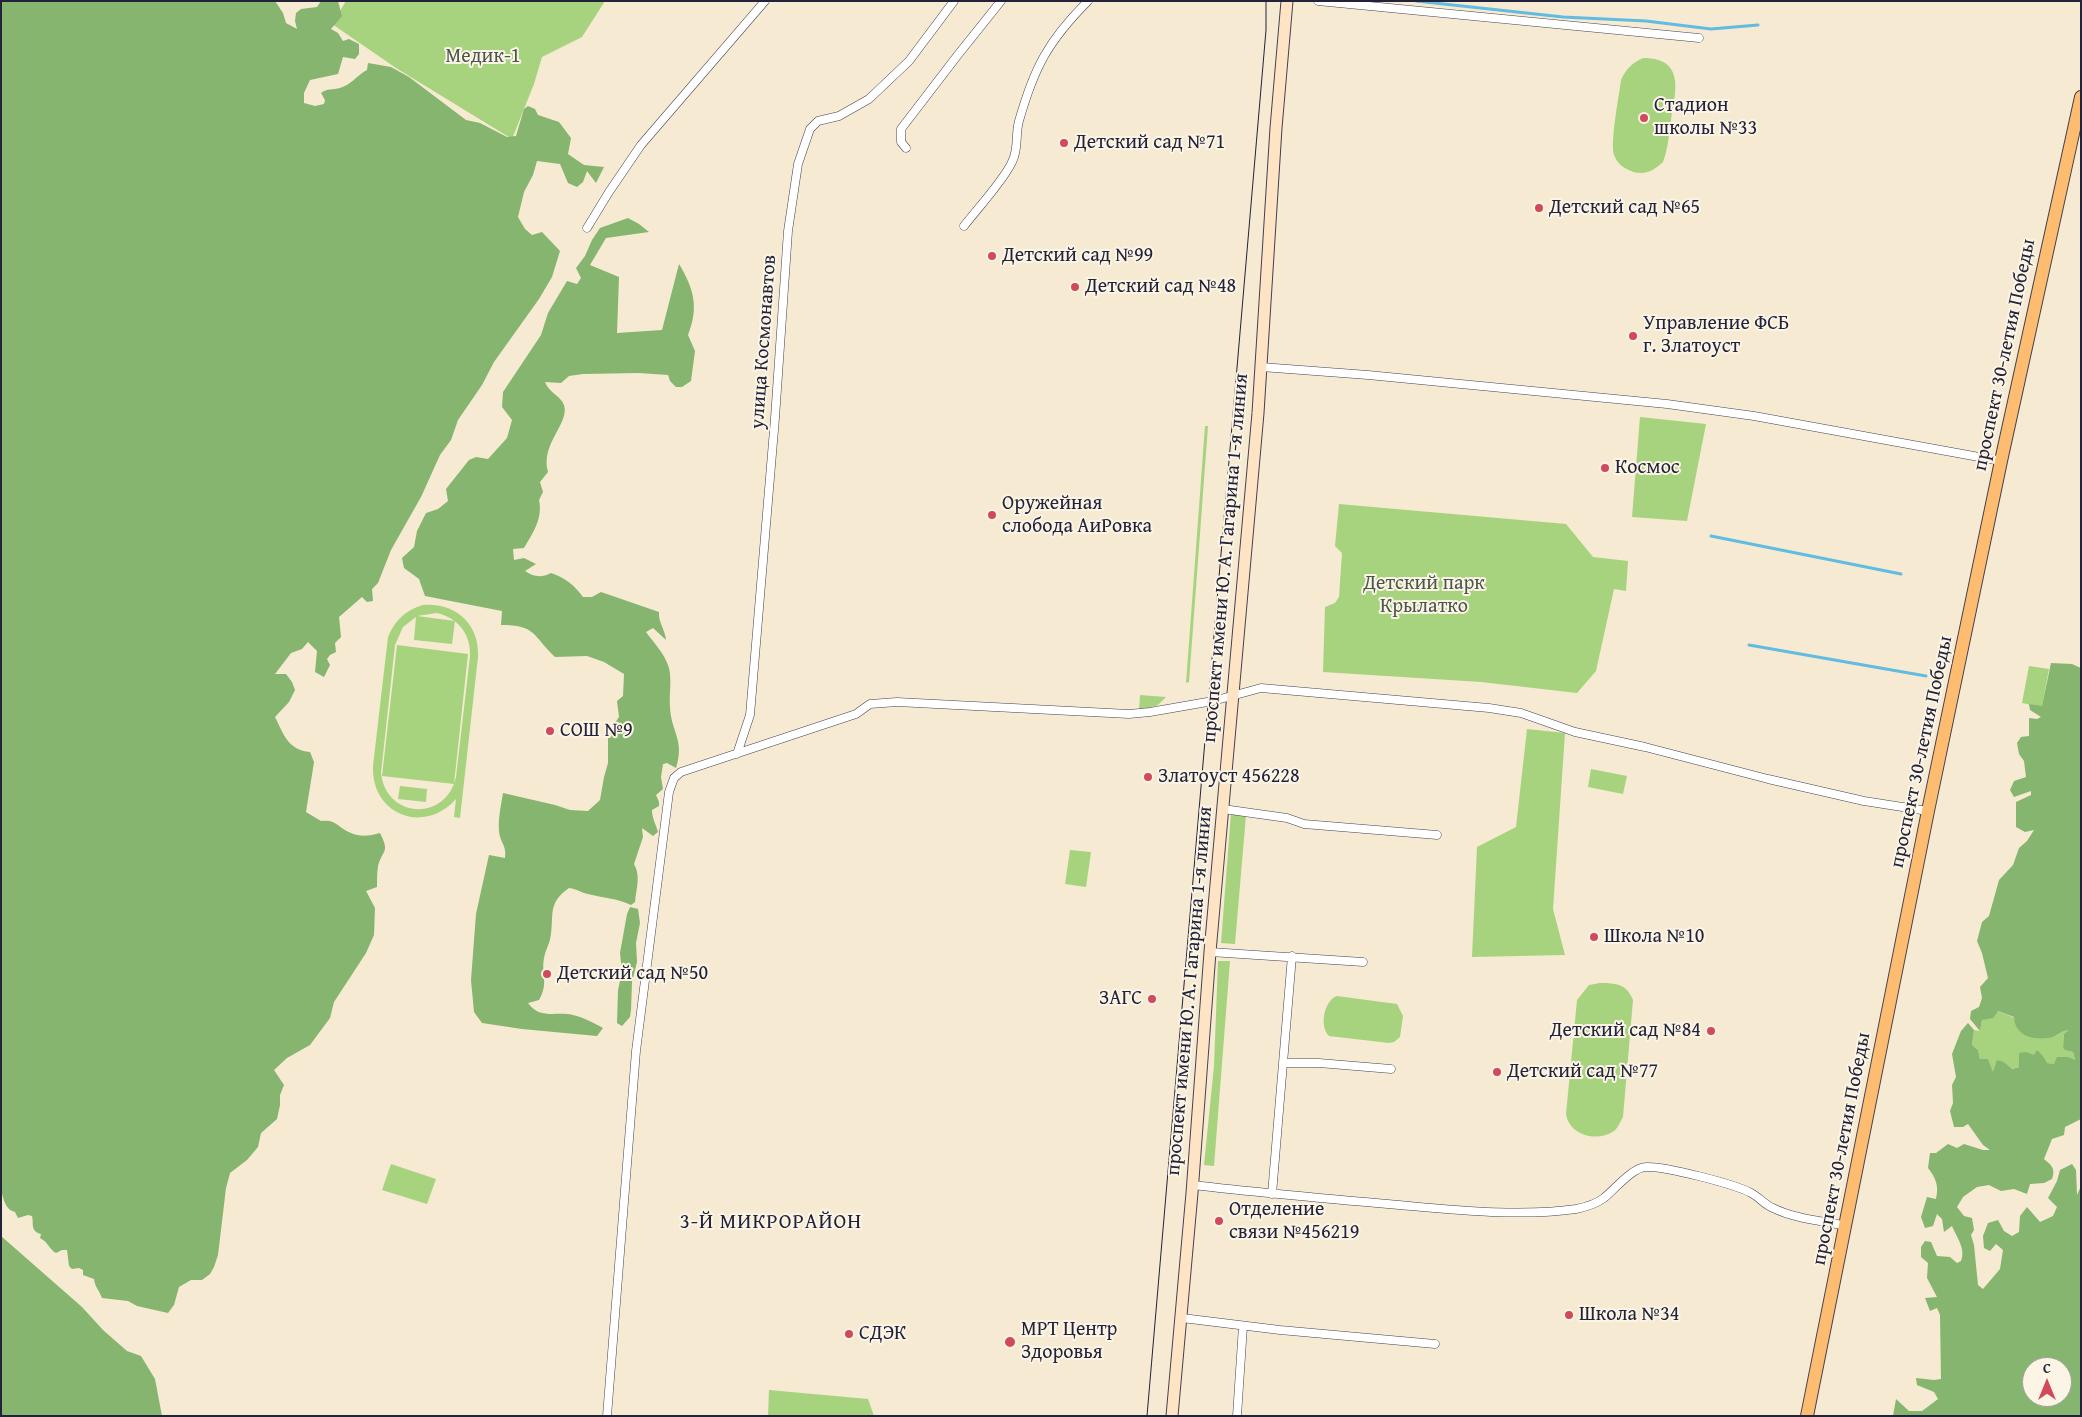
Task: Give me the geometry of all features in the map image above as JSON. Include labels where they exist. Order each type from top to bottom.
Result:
[{"type":"main road","name":"проспект имени Ю. А. Гагарина 1-я линия","points":[[1172,1416],[1182,1318],[1210,952],[1261,367],[1276,128],[1287,1]]},
{"type":"main road","name":"проспект 30-летия Победы","points":[[1807,1416],[1928,811],[2001,461],[2081,97]]},
{"type":"street","points":[[587,228],[608,192],[641,145],[765,1]]},
{"type":"street","name":"улица Космонавтов","points":[[737,754],[750,715],[775,418],[788,231],[798,164],[810,129],[818,122],[839,116],[869,99],[909,61],[954,1]]},
{"type":"street","points":[[906,148],[901,142],[901,129],[1001,1]]},
{"type":"street","points":[[964,226],[1012,163],[1017,147],[1018,123],[1031,81],[1044,54],[1069,20],[1088,1]]},
{"type":"street","points":[[1318,1],[1698,38]]},
{"type":"street","points":[[1261,367],[1368,375],[1684,406],[1754,416],[2001,461]]},
{"type":"street","points":[[607,1416],[636,1051],[669,792],[674,778],[681,772],[856,714],[870,704],[1129,714],[1213,700],[1261,688],[1489,708],[1522,713],[1575,732],[1645,747],[1768,780],[1864,801],[1928,811]]},
{"type":"street","points":[[1223,809],[1278,816],[1304,824],[1437,834]]},
{"type":"street","points":[[1210,952],[1363,962]]},
{"type":"street","points":[[1272,1194],[1292,956]]},
{"type":"street","points":[[1284,1064],[1320,1063],[1391,1068]]},
{"type":"street","points":[[1193,1184],[1272,1194],[1438,1209],[1517,1212],[1576,1209],[1589,1206],[1603,1198],[1628,1176],[1643,1166],[1660,1167],[1738,1187],[1752,1193],[1772,1208],[1778,1210],[1846,1226]]},
{"type":"street","points":[[1182,1318],[1243,1326],[1436,1344]]},
{"type":"street","points":[[1237,1416],[1243,1326]]},
{"type":"green space","points":[[1,1],[275,1],[283,13],[286,23],[297,29],[296,13],[301,9],[317,7],[321,1],[338,1],[342,16],[331,29],[338,33],[343,41],[349,39],[359,44],[359,54],[355,59],[343,57],[338,74],[310,80],[304,93],[304,103],[315,106],[324,104],[325,100],[321,93],[347,85],[367,70],[368,63],[391,67],[409,77],[466,120],[480,123],[507,137],[516,136],[524,109],[528,106],[535,109],[538,115],[559,122],[571,138],[568,154],[584,165],[604,167],[596,183],[587,171],[583,182],[577,187],[568,183],[560,164],[537,161],[533,175],[524,192],[518,217],[525,229],[532,235],[542,232],[560,251],[552,277],[539,299],[494,362],[482,385],[458,420],[451,440],[440,455],[421,497],[391,550],[378,583],[372,589],[373,601],[367,602],[362,597],[339,617],[341,637],[335,643],[336,652],[327,659],[330,665],[324,677],[315,672],[317,651],[308,642],[302,649],[291,653],[275,674],[286,674],[295,690],[289,702],[275,717],[288,741],[303,751],[310,752],[314,762],[306,812],[321,821],[331,821],[354,834],[365,836],[380,833],[385,844],[385,851],[378,866],[377,887],[366,891],[375,908],[374,935],[366,953],[334,1002],[330,1018],[310,1045],[287,1058],[274,1070],[284,1085],[280,1095],[277,1119],[261,1133],[258,1147],[247,1160],[230,1173],[226,1188],[218,1255],[214,1267],[210,1274],[202,1280],[191,1280],[179,1287],[174,1305],[168,1313],[137,1306],[128,1301],[102,1298],[94,1279],[83,1275],[83,1270],[79,1268],[72,1269],[69,1266],[67,1250],[54,1252],[40,1238],[41,1234],[35,1231],[32,1216],[28,1215],[18,1218],[15,1212],[7,1207],[1,1191]]},
{"type":"green space","name":"Медик-1","points":[[346,1],[605,1],[582,37],[542,57],[534,84],[512,139],[396,68],[332,24]]},
{"type":"green space","name":"Стадион школы №33","points":[[1643,58],[1656,59],[1666,64],[1672,70],[1675,78],[1675,98],[1663,162],[1652,170],[1640,173],[1628,170],[1619,163],[1614,155],[1613,140],[1621,80],[1630,67]]},
{"type":"green space","points":[[628,218],[649,232],[606,238],[590,265],[619,277],[617,333],[662,330],[679,264],[691,290],[694,307],[688,335],[695,351],[691,381],[682,387],[676,387],[670,381],[668,375],[639,373],[583,374],[569,376],[561,383],[545,382],[564,405],[565,412],[548,452],[548,472],[540,482],[543,492],[539,500],[540,513],[536,525],[524,548],[513,549],[514,560],[524,558],[536,564],[525,571],[531,575],[544,576],[551,573],[569,582],[583,597],[592,597],[601,592],[659,612],[666,640],[653,628],[646,632],[662,653],[669,668],[671,716],[679,750],[676,768],[667,763],[663,764],[661,777],[663,789],[656,795],[659,806],[652,810],[658,832],[653,836],[642,828],[643,837],[634,864],[638,878],[635,902],[631,905],[569,888],[562,894],[554,905],[550,940],[544,958],[544,989],[539,1000],[528,1003],[543,1013],[567,1014],[588,1020],[603,1028],[597,1036],[482,1023],[474,1012],[471,980],[476,914],[489,855],[505,858],[499,826],[503,793],[570,810],[588,811],[600,800],[608,763],[608,738],[610,730],[619,717],[617,701],[623,696],[624,674],[604,662],[587,656],[555,657],[527,629],[512,625],[501,625],[502,611],[425,596],[419,579],[404,568],[402,558],[414,547],[417,531],[426,513],[438,509],[448,501],[446,489],[469,460],[476,457],[488,459],[507,438],[512,420],[502,407],[503,392],[541,335],[548,313],[567,281],[577,284],[581,278],[576,268],[585,256],[600,228]]},
{"type":"green space","points":[[1640,417],[1706,424],[1687,521],[1632,517]]},
{"type":"green space","points":[[1205,426],[1208,426],[1189,682],[1186,683]]},
{"type":"green space","name":"Детский парк Крылатко","points":[[1339,504],[1566,524],[1593,557],[1628,561],[1626,591],[1614,589],[1596,671],[1577,693],[1481,682],[1323,672],[1325,607],[1335,603],[1339,597],[1342,553],[1335,546]]},
{"type":"green space","points":[[435,605],[455,611],[470,625],[478,645],[460,818],[454,817],[456,799],[443,810],[429,816],[415,817],[402,814],[390,807],[381,797],[375,783],[373,766],[388,637],[402,616],[417,607]],"holes":[[[437,613],[454,621],[417,616]],[[416,617],[414,640],[452,644],[455,622],[466,634],[470,648],[456,777],[450,792],[441,802],[429,808],[417,809],[404,806],[393,799],[385,788],[381,773],[395,645],[403,627]]]},
{"type":"green space","points":[[397,645],[468,654],[454,784],[382,776]]},
{"type":"green space","points":[[2051,663],[2072,664],[2081,668],[2081,1119],[2065,1127],[2064,1135],[2052,1139],[2044,1159],[2053,1169],[2052,1179],[2044,1183],[2030,1184],[2027,1194],[2014,1189],[2001,1191],[1989,1185],[1977,1187],[1963,1197],[1957,1207],[1964,1216],[1972,1218],[1974,1230],[1971,1235],[1974,1245],[1978,1285],[1983,1289],[2000,1269],[2003,1250],[1996,1244],[1990,1251],[1984,1248],[1983,1236],[1988,1223],[1998,1220],[2004,1231],[2012,1236],[2019,1232],[2020,1216],[2027,1207],[2040,1222],[2053,1216],[2057,1207],[2048,1198],[2057,1181],[2060,1170],[2072,1164],[2076,1170],[2077,1195],[2081,1186],[2081,1416],[1893,1416],[1896,1399],[1909,1411],[1922,1411],[1938,1399],[1934,1392],[1917,1385],[1916,1378],[1941,1379],[1940,1315],[1937,1308],[1930,1311],[1925,1298],[1937,1297],[1927,1278],[1928,1263],[1921,1257],[1921,1247],[1925,1241],[1931,1242],[1937,1256],[1950,1257],[1957,1263],[1961,1261],[1962,1257],[1960,1244],[1952,1226],[1944,1232],[1942,1219],[1937,1214],[1933,1226],[1925,1228],[1921,1217],[1927,1197],[1936,1199],[1937,1194],[1936,1182],[1928,1168],[1930,1153],[1936,1153],[1948,1144],[1957,1148],[1964,1144],[1983,1150],[1990,1150],[1983,1145],[1968,1124],[1963,1127],[1954,1127],[1950,1111],[1953,1103],[1952,1085],[1956,1077],[1952,1054],[1961,1031],[1968,1023],[1974,1030],[1972,1045],[1978,1050],[1980,1059],[1988,1059],[1993,1072],[1997,1060],[2004,1062],[2012,1069],[2019,1067],[2019,1053],[2026,1052],[2034,1055],[2037,1050],[2047,1063],[2054,1064],[2057,1057],[2068,1057],[2075,1060],[2073,1052],[2065,1050],[2063,1047],[2064,1034],[2069,1030],[2050,1038],[2035,1038],[2025,1035],[2017,1028],[2014,1017],[1998,1011],[1993,1018],[1982,1020],[1980,1031],[1970,1019],[1971,1011],[1979,1007],[1982,998],[1980,987],[1988,978],[1977,941],[1982,922],[1989,916],[1999,880],[2013,865],[2019,848],[2027,841],[2034,830],[2025,832],[2016,827],[2016,802],[2031,795],[2031,791],[2014,797],[2010,790],[2014,781],[2026,777],[2024,761],[2019,754],[2017,743],[2021,737],[2029,736],[2029,718],[2037,719],[2041,717],[2030,710],[2029,704],[2042,706]]},
{"type":"green space","points":[[2029,666],[2049,669],[2042,707],[2022,703]]},
{"type":"green space","points":[[1140,695],[1166,697],[1158,705],[1139,711]]},
{"type":"green space","points":[[1527,729],[1565,733],[1553,909],[1565,955],[1472,957],[1477,847],[1516,827]]},
{"type":"green space","points":[[1591,769],[1627,776],[1623,794],[1588,787]]},
{"type":"green space","points":[[400,786],[427,789],[426,802],[398,799]]},
{"type":"green space","points":[[1231,813],[1246,815],[1235,944],[1221,943]]},
{"type":"green space","points":[[1070,850],[1091,852],[1086,887],[1065,884]]},
{"type":"green space","points":[[630,907],[638,909],[640,923],[636,943],[637,962],[632,982],[630,1017],[622,1026],[617,1023],[618,990],[622,972],[620,953]]},
{"type":"green space","points":[[1218,961],[1230,961],[1214,1166],[1204,1165],[1214,1066]]},
{"type":"green space","points":[[1611,983],[1624,988],[1633,1000],[1623,1117],[1614,1131],[1607,1135],[1592,1136],[1578,1132],[1572,1127],[1566,1114],[1577,1000],[1589,985]]},
{"type":"green space","points":[[1337,996],[1397,1004],[1403,1016],[1400,1037],[1394,1042],[1389,1043],[1329,1036],[1324,1027],[1324,1014],[1329,1003]]},
{"type":"green space","points":[[1998,1011],[2056,1035],[2062,1030],[2070,1030],[2064,1034],[2063,1047],[2073,1052],[2075,1061],[2054,1064],[2046,1063],[2043,1056],[2034,1056],[2020,1060],[2019,1067],[2011,1069],[2004,1062],[1993,1073],[1988,1059],[1980,1059],[1978,1050],[1972,1045],[1974,1030],[1980,1031],[1982,1020]]},
{"type":"green space","points":[[391,1164],[436,1179],[427,1204],[382,1190]]},
{"type":"green space","points":[[1,1236],[82,1307],[103,1330],[127,1351],[141,1356],[155,1379],[162,1416],[1,1416]]},
{"type":"green space","points":[[769,1390],[868,1399],[874,1416],[768,1416]]},
{"type":"waterway","points":[[1416,1],[1563,17],[1646,21],[1711,29],[1758,25]]},
{"type":"waterway","points":[[1711,536],[1901,574]]},
{"type":"waterway","points":[[1749,645],[1926,676]]},
{"type":"tram line","points":[[1147,1416],[1266,30],[1266,1]]},
{"type":"place","name":"Стадион школы №33","points":[[1644,118]]},
{"type":"place","name":"Детский сад №71","points":[[1064,143]]},
{"type":"place","name":"Детский сад №65","points":[[1539,208]]},
{"type":"place","name":"Детский сад №99","points":[[992,256]]},
{"type":"place","name":"Детский сад №48","points":[[1075,287]]},
{"type":"place","name":"Управление ФСБ г. Златоуст","points":[[1633,336]]},
{"type":"place","name":"Космос","points":[[1605,468]]},
{"type":"place","name":"Оружейная слобода АиРовка","points":[[992,515]]},
{"type":"place","name":"СОШ №9","points":[[550,731]]},
{"type":"place","name":"Златоуст 456228","points":[[1148,777]]},
{"type":"place","name":"Школа №10","points":[[1594,937]]},
{"type":"place","name":"Детский сад №50","points":[[547,974]]},
{"type":"place","name":"ЗАГС","points":[[1152,999]]},
{"type":"place","name":"Детский сад №84","points":[[1711,1031]]},
{"type":"place","name":"Детский сад №77","points":[[1497,1072]]},
{"type":"place","name":"Отделение связи №456219","points":[[1219,1221]]},
{"type":"place","name":"Школа №34","points":[[1569,1315]]},
{"type":"place","name":"СДЭК","points":[[849,1334]]},
{"type":"place","name":"МРТ Центр Здоровья","points":[[1010,1342]]},
{"type":"district","name":"3-Й МИКРОРАЙОН","points":[[771,1223]]}]
